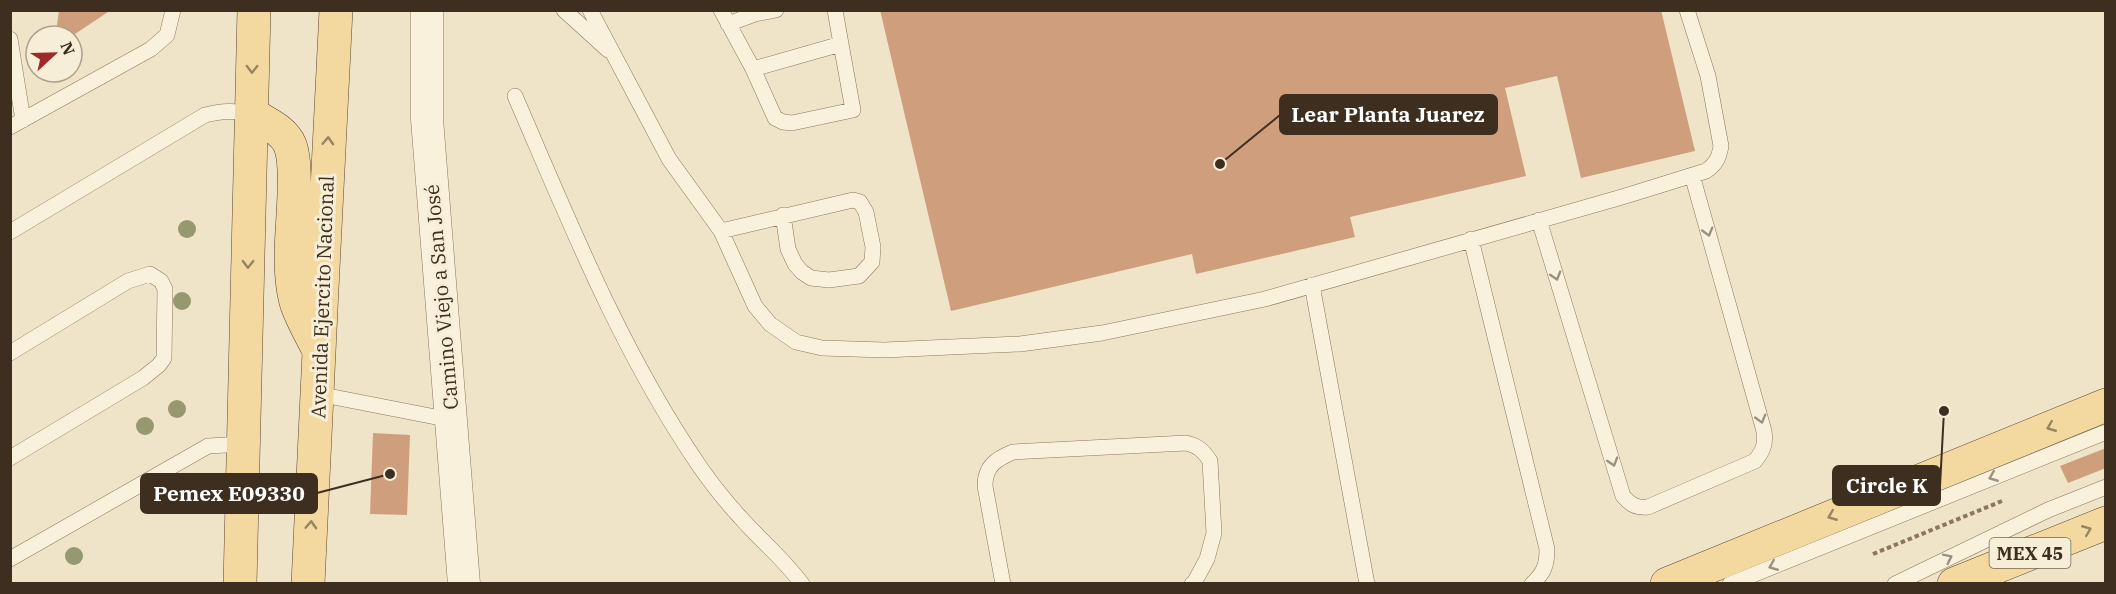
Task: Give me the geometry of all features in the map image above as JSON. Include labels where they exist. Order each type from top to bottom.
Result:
[{"type":"main road","points":[[237,574],[244,444],[254,10]]},
{"type":"main road","name":"Avenida Ejercito Nacional","points":[[308,584],[336,10]]},
{"type":"main road","points":[[252,114],[282,133],[290,145],[294,172],[291,256],[293,286],[297,306],[319,351]]},
{"type":"main road","points":[[1666,584],[2106,405]]},
{"type":"main road","name":"MEX 45","points":[[1954,584],[2106,523]]},
{"type":"street","name":"Camino Viejo a San José","points":[[427,10],[427,118],[464,584]]},
{"type":"lane","points":[[10,39],[17,124],[151,49],[167,35],[173,10]]},
{"type":"lane","points":[[564,10],[615,56]]},
{"type":"lane","points":[[590,10],[669,159],[721,231],[755,306],[770,324],[796,342],[822,348],[884,350],[1043,341],[1114,331],[1265,299],[1706,171],[1719,157],[1721,146],[1708,76],[1687,10]]},
{"type":"lane","points":[[776,10],[725,17],[753,69],[775,118],[792,123],[853,110],[835,10]]},
{"type":"lane","points":[[753,69],[841,45]]},
{"type":"lane","points":[[515,96],[622,338],[679,435],[701,468],[740,518],[790,567],[802,584]]},
{"type":"lane","points":[[10,232],[205,115],[220,111],[252,114]]},
{"type":"lane","points":[[1539,220],[1623,496],[1631,505],[1639,508],[1648,507],[1755,461],[1761,454],[1765,442],[1761,420],[1692,175]]},
{"type":"lane","points":[[721,231],[783,215],[852,200],[860,202],[866,212],[873,247],[872,262],[859,276],[829,280],[811,278],[795,264],[788,249],[783,215]]},
{"type":"lane","points":[[1471,240],[1547,549],[1547,563],[1542,574],[1532,584]]},
{"type":"lane","points":[[10,353],[128,282],[154,274],[165,289],[164,358],[159,365],[143,378],[10,458]]},
{"type":"lane","points":[[1312,285],[1367,584]]},
{"type":"lane","points":[[318,394],[451,420]]},
{"type":"lane","points":[[1730,584],[2106,432]]},
{"type":"lane","points":[[1003,584],[985,486],[985,476],[990,466],[999,458],[1013,452],[1186,443],[1197,446],[1210,461],[1214,534],[1207,559],[1193,583]]},
{"type":"lane","points":[[10,559],[208,446],[244,444]]},
{"type":"lane","points":[[1895,584],[2048,510],[2106,487]]},
{"type":"building","points":[[59,10],[111,10],[84,28],[84,24],[57,24]]},
{"type":"building","points":[[880,10],[1661,10],[1695,151],[1581,178],[1557,76],[1505,88],[1526,176],[1350,217],[1355,237],[1196,274],[1192,254],[951,311]]},
{"type":"building","points":[[373,433],[410,435],[407,515],[370,514]]},
{"type":"building","points":[[2106,448],[2106,468],[2068,483],[2060,466]]},
{"type":"place","name":"Lear Planta Juarez","points":[[1220,164]]},
{"type":"place","name":"Circle K","points":[[1944,411]]},
{"type":"place","name":"Pemex E09330","points":[[390,474]]}]
